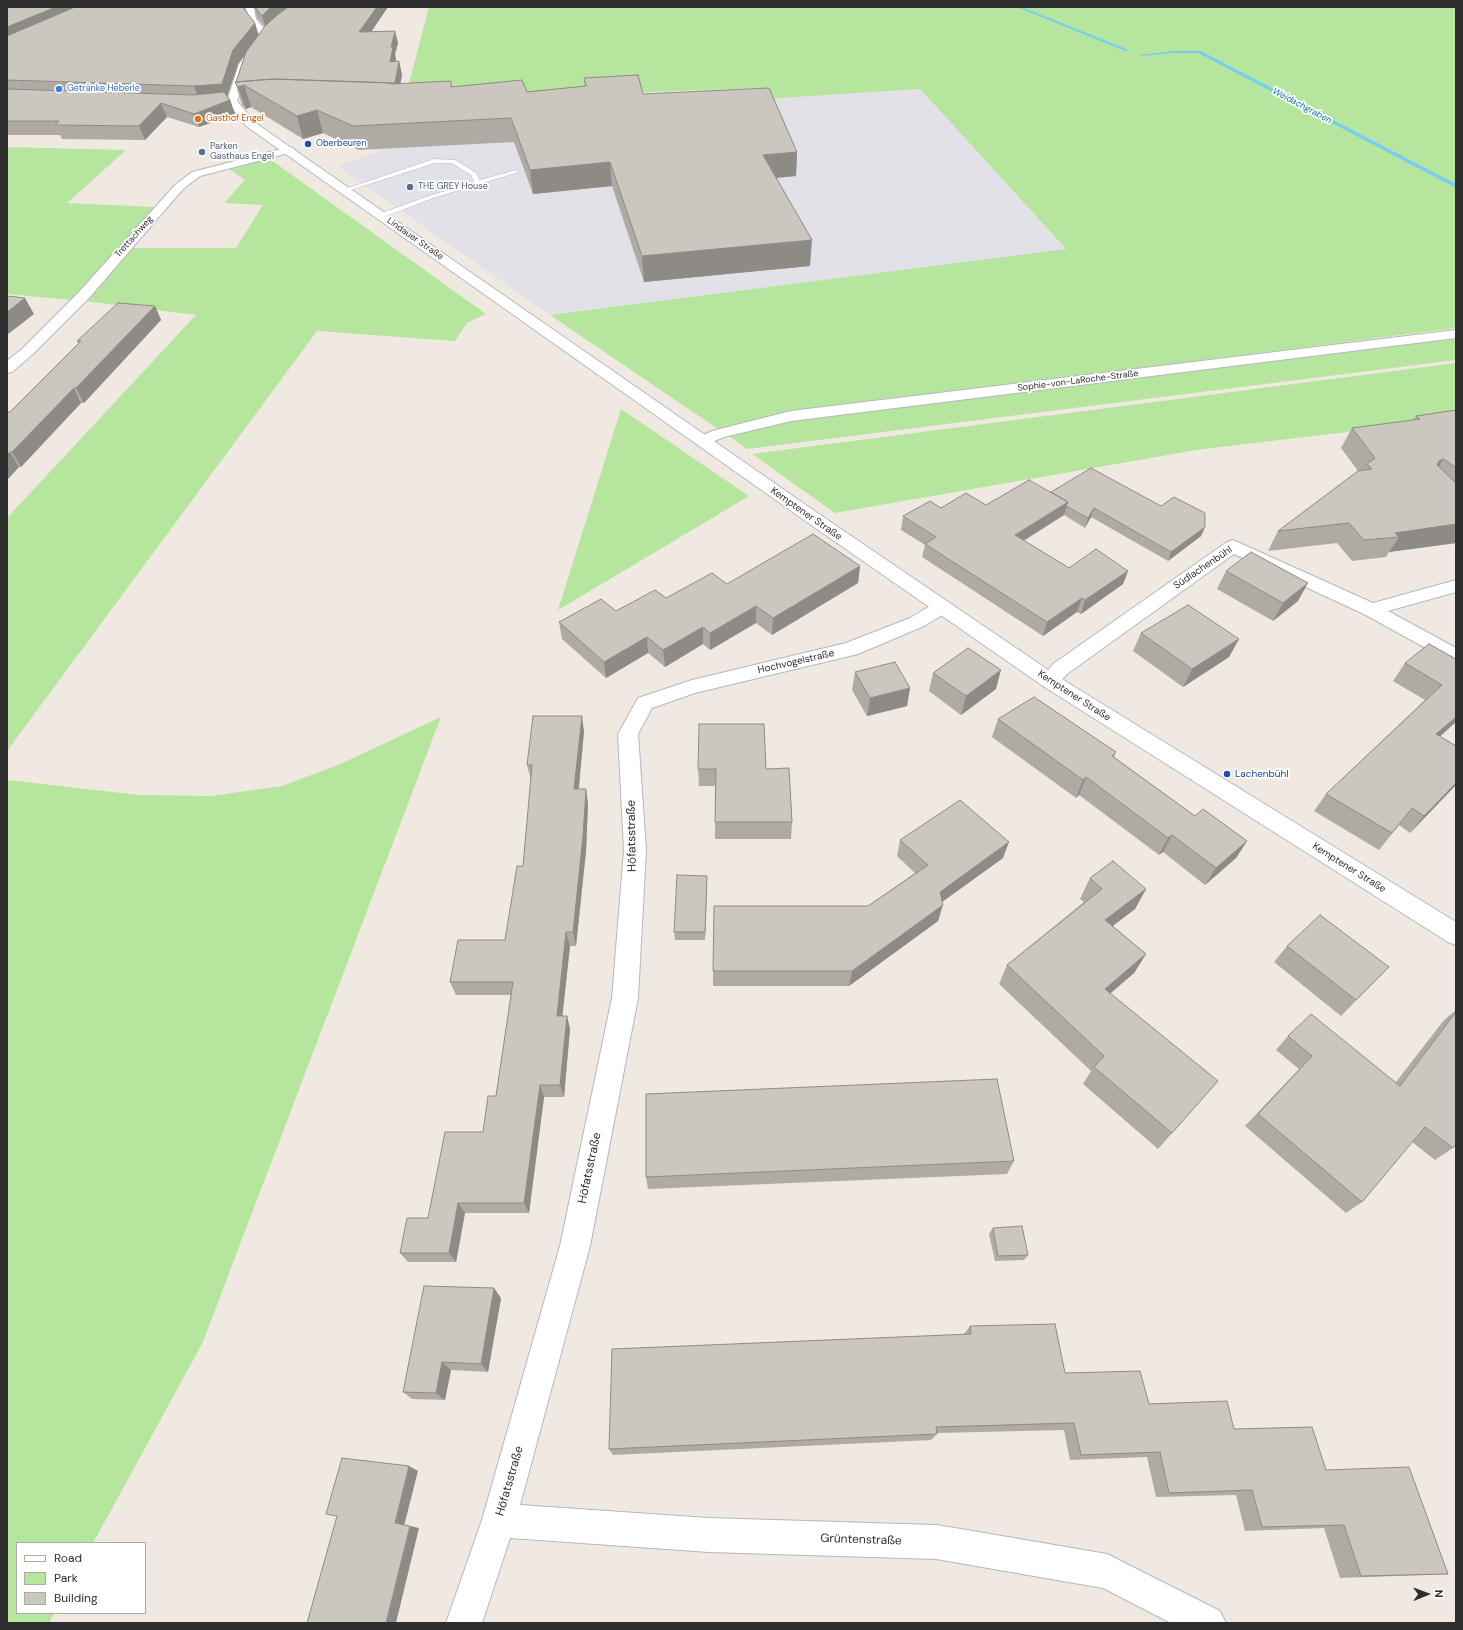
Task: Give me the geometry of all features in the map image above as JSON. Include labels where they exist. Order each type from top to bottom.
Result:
[{"type":"street","name":"Lindauer Straße","points":[[250,7],[252,19],[268,33],[244,64],[231,101],[250,124],[703,441]]},
{"type":"street","name":"Trettachweg","points":[[7,369],[28,351],[84,295],[136,234],[185,183],[196,174],[288,150]]},
{"type":"street","name":"Sophie-von-LaRoche-Straße","points":[[703,441],[718,434],[790,416],[1456,334]]},
{"type":"street","name":"Kemptener Straße","points":[[703,441],[942,608],[1050,681],[1456,935]]},
{"type":"street","name":"Südlachenbühl","points":[[1050,681],[1060,669],[1233,546],[1372,610],[1456,656]]},
{"type":"street","points":[[1372,610],[1456,586]]},
{"type":"street","name":"Hochvogelstraße","points":[[645,703],[692,687],[851,649],[917,622],[942,608]]},
{"type":"street","name":"Höfatsstraße","points":[[464,1623],[499,1520],[575,1246],[625,998],[635,850],[628,734],[645,703]]},
{"type":"street","name":"Grüntenstraße","points":[[499,1520],[709,1535],[936,1542],[1106,1571],[1208,1623]]},
{"type":"lane","points":[[345,190],[434,161],[453,161],[474,174],[478,183]]},
{"type":"lane","points":[[382,216],[431,197],[516,172]]},
{"type":"shaded area","points":[[920,89],[1066,250],[550,315],[337,166],[453,125],[765,99]]},
{"type":"green space","points":[[429,7],[1456,7],[1456,328],[787,413],[718,429],[550,315],[1066,249],[920,89],[765,99],[757,88],[544,96],[405,99]]},
{"type":"green space","points":[[7,147],[126,150],[67,203],[155,207],[72,300],[7,294]]},
{"type":"green space","points":[[267,157],[486,314],[467,323],[455,341],[317,331],[7,751],[7,518],[196,315],[85,301],[133,248],[236,248],[263,205],[224,203],[245,180],[228,168]]},
{"type":"green space","points":[[1456,337],[1456,360],[747,449],[729,436],[792,420]]},
{"type":"green space","points":[[1456,363],[1456,419],[1196,450],[835,513],[752,454]]},
{"type":"green space","points":[[621,409],[749,496],[558,610]]},
{"type":"green space","points":[[441,717],[202,1344],[94,1542],[16,1542],[16,1614],[54,1614],[49,1623],[7,1623],[7,780],[139,795],[211,796],[282,786],[338,765]]},
{"type":"building","points":[[7,7],[56,7],[7,27]]},
{"type":"building","points":[[75,7],[243,7],[255,23],[233,50],[222,84],[194,86],[7,80],[7,36]]},
{"type":"building","points":[[255,7],[272,7],[262,16]]},
{"type":"building","points":[[288,7],[377,7],[359,32],[395,31],[391,47],[393,47],[390,62],[399,61],[395,83],[275,79],[236,82],[246,52],[265,26]]},
{"type":"building","points":[[638,75],[643,94],[769,88],[797,152],[763,155],[812,240],[642,256],[610,162],[530,170],[511,118],[353,126],[317,110],[297,116],[244,85],[238,87],[235,82],[272,79],[391,84],[451,81],[451,87],[522,80],[527,92],[586,86],[584,78]]},
{"type":"building","points":[[7,89],[194,95],[224,92],[230,100],[194,114],[161,103],[139,126],[55,125],[59,121],[7,121]]},
{"type":"building","points":[[7,296],[25,298],[7,312]]},
{"type":"building","points":[[118,303],[155,306],[76,388],[74,388],[12,452],[7,455],[7,412],[10,412],[81,341],[77,341]]},
{"type":"building","points":[[1456,410],[1456,468],[1443,459],[1439,461],[1437,465],[1456,483],[1456,524],[1395,533],[1399,537],[1364,540],[1349,523],[1278,531],[1358,471],[1372,469],[1367,464],[1375,458],[1352,428],[1420,419],[1416,416]]},
{"type":"building","points":[[1091,468],[1161,506],[1174,497],[1205,513],[1205,527],[1171,552],[1094,508],[1088,518],[1066,506],[1068,502],[1051,492]]},
{"type":"building","points":[[1029,480],[1068,502],[1015,535],[1069,568],[1096,549],[1128,571],[1085,600],[1082,598],[1047,622],[925,544],[936,537],[903,516],[930,501],[941,508],[966,493],[986,505]]},
{"type":"building","points":[[813,534],[860,566],[773,618],[756,606],[710,633],[703,627],[663,650],[647,637],[604,662],[559,622],[601,599],[616,611],[655,590],[666,598],[712,573],[727,584]]},
{"type":"building","points":[[1251,552],[1308,583],[1283,603],[1226,571]]},
{"type":"building","points":[[1188,605],[1239,639],[1192,669],[1141,633]]},
{"type":"building","points":[[1429,644],[1456,659],[1456,717],[1436,734],[1456,746],[1456,783],[1424,816],[1412,808],[1392,833],[1326,794],[1442,685],[1405,663]]},
{"type":"building","points":[[968,648],[1001,670],[966,696],[933,673]]},
{"type":"building","points":[[895,662],[910,688],[870,698],[855,672]]},
{"type":"building","points":[[1034,697],[1116,752],[1112,756],[1195,816],[1203,809],[1247,841],[1216,868],[1172,835],[1168,838],[1086,777],[1083,780],[998,719]]},
{"type":"building","points":[[533,716],[582,716],[574,789],[586,789],[583,836],[573,932],[566,932],[557,1016],[567,1016],[560,1085],[540,1085],[524,1203],[458,1203],[449,1253],[400,1253],[407,1218],[428,1218],[445,1132],[483,1132],[488,1096],[496,1096],[513,982],[450,982],[458,940],[505,940],[517,866],[523,866],[532,765],[527,765]]},
{"type":"building","points":[[699,724],[764,724],[766,769],[789,768],[792,822],[715,822],[716,769],[698,769]]},
{"type":"building","points":[[960,800],[1009,842],[940,892],[943,905],[852,971],[713,971],[714,906],[868,906],[928,865],[900,840]]},
{"type":"building","points":[[1113,861],[1146,889],[1105,920],[1146,954],[1105,989],[1218,1081],[1172,1133],[1094,1067],[1104,1056],[1007,965],[1102,889],[1090,878]]},
{"type":"building","points":[[677,875],[707,876],[705,932],[674,932]]},
{"type":"building","points":[[1320,915],[1389,967],[1356,1000],[1287,946]]},
{"type":"building","points":[[1456,1012],[1456,1144],[1453,1148],[1425,1127],[1362,1202],[1258,1114],[1312,1056],[1288,1036],[1311,1014],[1400,1086]]},
{"type":"building","points":[[997,1079],[1014,1161],[646,1177],[646,1094]]},
{"type":"building","points":[[1022,1226],[1028,1255],[998,1256],[993,1228]]},
{"type":"building","points":[[424,1286],[494,1288],[481,1364],[442,1362],[436,1393],[403,1392]]},
{"type":"building","points":[[1055,1324],[1065,1373],[1140,1371],[1149,1404],[1227,1401],[1234,1429],[1312,1427],[1326,1470],[1409,1467],[1448,1574],[1361,1576],[1344,1525],[1262,1527],[1252,1490],[1169,1493],[1160,1452],[1081,1455],[1074,1423],[936,1427],[937,1434],[609,1449],[612,1349],[971,1334],[970,1326]]},
{"type":"building","points":[[342,1458],[409,1466],[395,1523],[410,1526],[386,1623],[307,1623],[337,1516],[326,1514]]},
{"type":"waterway","points":[[1019,7],[1127,50]]},
{"type":"waterway","name":"Weidachgraben","points":[[1142,55],[1173,52],[1199,52],[1456,186]]},
{"type":"place","name":"Getränke Heberle","points":[[59,89]]},
{"type":"place","name":"Gasthof Engel","points":[[198,119]]},
{"type":"place","name":"Oberbeuren","points":[[308,144]]},
{"type":"place","name":"Parken Gasthaus Engel","points":[[202,152]]},
{"type":"place","name":"THE GREY House","points":[[410,187]]},
{"type":"place","name":"Lachenbühl","points":[[1227,774]]}]
